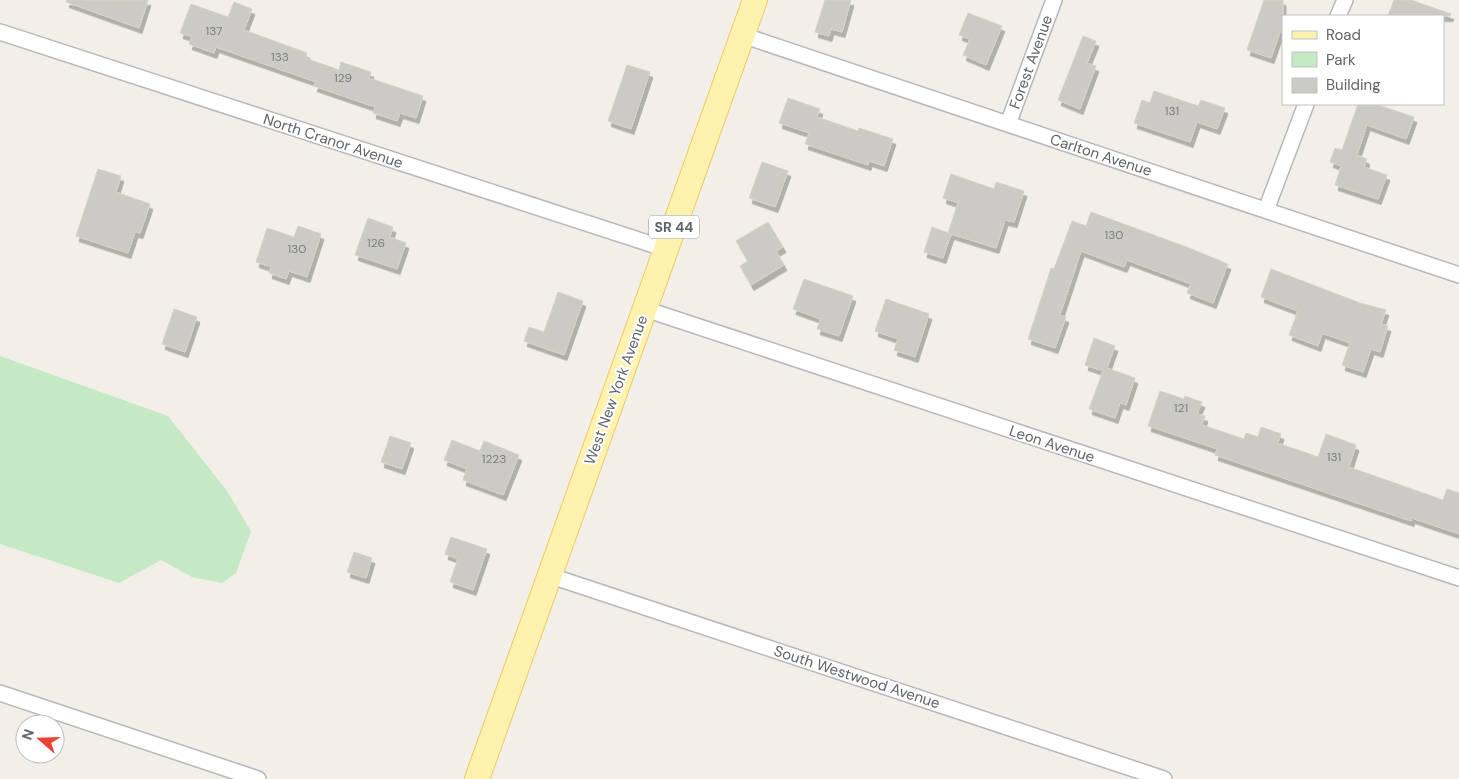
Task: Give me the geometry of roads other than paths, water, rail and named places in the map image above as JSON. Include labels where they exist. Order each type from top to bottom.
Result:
[{"type":"main road","name":"West New York Avenue","points":[[477,779],[755,0]]},
{"type":"street","name":"Forest Avenue","points":[[1008,124],[1054,0]]},
{"type":"street","points":[[1338,15],[1345,0]]},
{"type":"street","name":"North Cranor Avenue","points":[[0,32],[666,250]]},
{"type":"street","name":"Carlton Avenue","points":[[742,36],[1459,275]]},
{"type":"street","points":[[1266,210],[1306,105]]},
{"type":"street","name":"Leon Avenue","points":[[645,309],[1459,578]]},
{"type":"street","name":"South Westwood Avenue","points":[[550,576],[1164,779]]},
{"type":"street","points":[[0,693],[258,779]]}]
